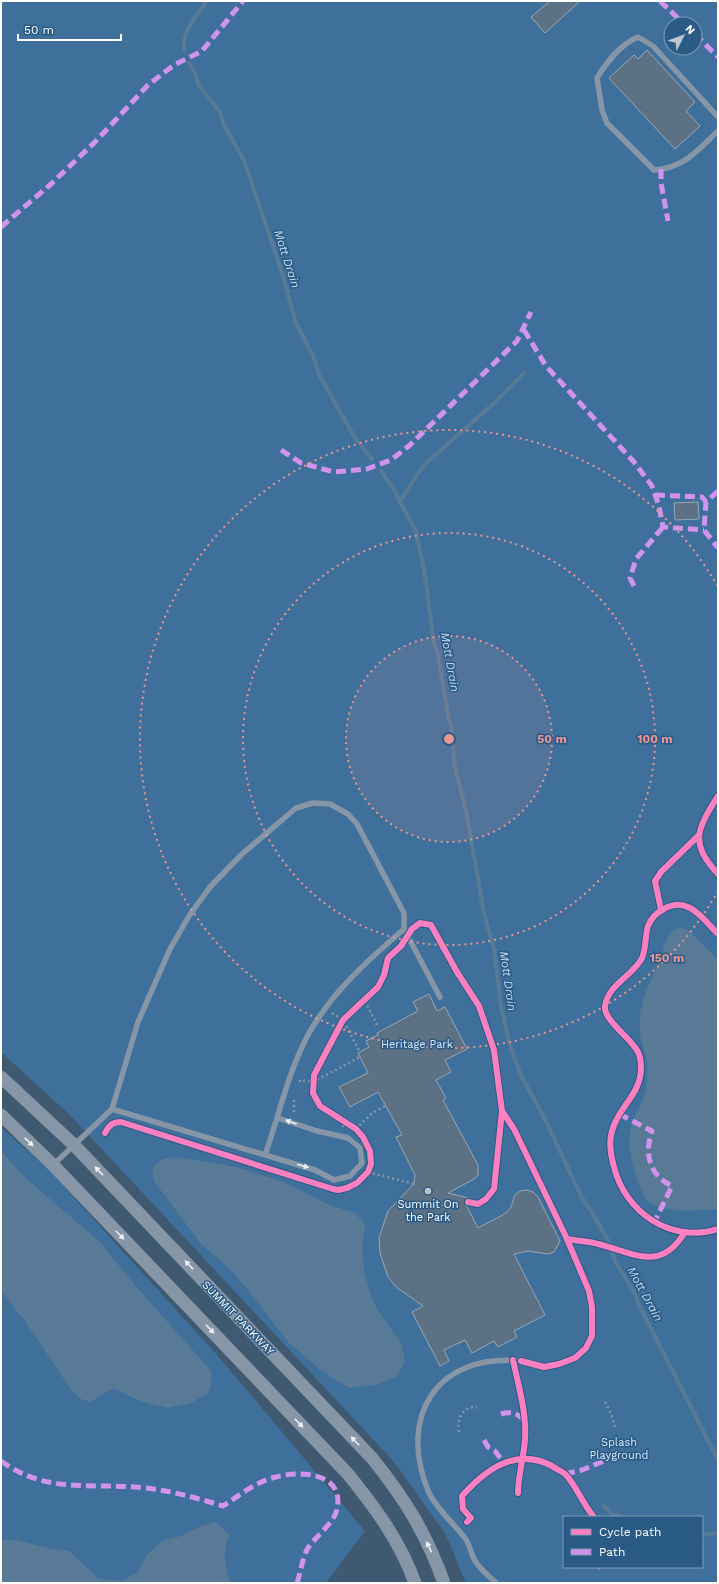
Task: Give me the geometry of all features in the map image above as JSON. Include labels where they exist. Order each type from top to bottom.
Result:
[{"type":"street","name":"SUMMIT PARKWAY","points":[[1,1077],[74,1145],[372,1458],[409,1508],[436,1562],[444,1583]]},
{"type":"street","points":[[1,1115],[53,1165],[348,1474],[388,1527],[408,1564],[415,1583]]},
{"type":"lane","points":[[718,117],[653,46],[638,37],[630,40],[603,67],[596,78],[602,110],[607,123],[654,170],[669,169],[685,162],[718,131]]},
{"type":"lane","points":[[53,1165],[112,1109],[138,1022],[170,949],[189,916],[210,887],[242,854],[296,808],[313,803],[330,804],[348,814],[357,824],[404,913],[404,929],[440,997]]},
{"type":"lane","points":[[265,1155],[292,1070],[308,1035],[328,1004],[376,953],[404,929]]},
{"type":"lane","points":[[112,1109],[315,1170],[334,1180],[350,1176],[362,1163],[360,1148],[348,1138],[316,1131],[278,1118]]},
{"type":"lane","points":[[496,1583],[475,1561],[467,1540],[430,1495],[422,1471],[417,1448],[418,1424],[425,1407],[438,1387],[455,1372],[475,1364],[521,1360]]},
{"type":"path","points":[[359,1005],[367,998],[378,1027]]},
{"type":"path","points":[[340,1027],[345,1018]]},
{"type":"path","points":[[345,1018],[360,1052]]},
{"type":"path","points":[[313,1085],[360,1057]]},
{"type":"path","points":[[313,1085],[314,1075]]},
{"type":"path","points":[[298,1087],[300,1080],[313,1085]]},
{"type":"path","points":[[296,1094],[294,1111],[298,1115]]},
{"type":"path","points":[[356,1129],[370,1114],[385,1106]]},
{"type":"path","points":[[340,1119],[356,1129]]},
{"type":"path","points":[[336,1126],[356,1129]]},
{"type":"path","points":[[362,1177],[368,1172],[371,1164]]},
{"type":"path","points":[[368,1172],[414,1184]]},
{"type":"path","points":[[605,1402],[612,1416],[615,1428]]},
{"type":"path","points":[[459,1432],[458,1422],[462,1412],[470,1407],[477,1407]]},
{"type":"green space","name":"Heritage Park","points":[[1,1],[718,1],[718,1583],[466,1583],[445,1533],[395,1463],[69,1114],[1,1052]]},
{"type":"green space","points":[[1,1127],[50,1171],[218,1356],[365,1531],[326,1583],[1,1583]]},
{"type":"shaded area","points":[[681,927],[689,931],[718,960],[718,1209],[676,1210],[659,1207],[652,1204],[646,1198],[640,1187],[630,1154],[630,1131],[644,1097],[647,1083],[647,1061],[640,1032],[640,1013],[642,1004],[660,961],[668,937],[671,933]]},
{"type":"shaded area","points":[[1,1151],[22,1175],[101,1243],[134,1284],[211,1371],[211,1384],[208,1393],[191,1403],[168,1408],[142,1402],[115,1389],[104,1393],[91,1402],[81,1399],[72,1391],[25,1321],[1,1291]]},
{"type":"shaded area","points":[[176,1157],[236,1167],[284,1182],[329,1205],[355,1213],[365,1224],[362,1249],[364,1271],[371,1296],[378,1311],[401,1343],[405,1361],[396,1377],[375,1385],[349,1388],[323,1372],[288,1342],[231,1270],[201,1244],[154,1181],[152,1168],[163,1159]]},
{"type":"shaded area","points":[[216,1522],[229,1535],[225,1559],[230,1583],[1,1583],[1,1540],[16,1540],[53,1549],[69,1551],[98,1578],[120,1581],[137,1573],[147,1555],[162,1541],[181,1536],[201,1526]]},
{"type":"building","points":[[550,1],[580,1],[545,33],[531,17]]},
{"type":"building","points":[[647,50],[695,102],[686,111],[700,126],[675,149],[609,78],[634,55],[638,59]]},
{"type":"building","points":[[698,502],[699,519],[675,520],[674,503]]},
{"type":"building","points":[[429,994],[437,1011],[445,1007],[467,1049],[445,1060],[451,1072],[436,1080],[446,1098],[443,1100],[478,1165],[478,1175],[474,1179],[448,1193],[468,1198],[466,1205],[478,1228],[506,1213],[511,1207],[515,1195],[520,1191],[527,1190],[533,1192],[538,1197],[560,1241],[554,1252],[548,1254],[528,1251],[514,1254],[545,1315],[514,1331],[517,1337],[498,1347],[494,1341],[472,1353],[465,1340],[444,1350],[449,1361],[440,1366],[412,1312],[423,1306],[396,1287],[388,1277],[380,1253],[379,1238],[388,1211],[414,1184],[415,1175],[396,1137],[402,1135],[378,1092],[350,1107],[339,1087],[368,1073],[358,1053],[369,1047],[366,1041],[378,1035],[377,1033],[418,1011],[413,1002]]},
{"type":"waterway","name":"Mott Drain","points":[[184,50],[187,30],[207,1]]},
{"type":"waterway","name":"Mott Drain","points":[[189,63],[196,75],[199,86],[220,112],[224,125],[244,160],[281,270],[296,323],[313,356],[319,375],[355,438],[372,459]]},
{"type":"waterway","points":[[400,501],[423,466],[494,403],[524,373]]},
{"type":"waterway","name":"Mott Drain","points":[[381,471],[394,490],[416,532],[425,575],[434,644],[438,654],[448,715],[452,730],[454,763],[466,811],[484,913],[494,949],[501,1006],[509,1042],[521,1076],[546,1121],[581,1196],[608,1241],[616,1263],[633,1290],[639,1305],[718,1460]]},
{"type":"waterway","points":[[604,1506],[612,1514],[619,1516]]},
{"type":"waterway","points":[[703,1535],[718,1533]]},
{"type":"marked path","points":[[1,227],[51,184],[96,141],[148,85],[174,65],[202,51],[243,1]]},
{"type":"marked path","points":[[660,1],[676,16]]},
{"type":"marked path","points":[[703,42],[718,57]]},
{"type":"marked path","points":[[661,169],[661,183],[668,221]]},
{"type":"marked path","points":[[281,450],[301,463],[334,472],[367,469],[391,460],[410,445],[517,341],[531,312]]},
{"type":"marked path","points":[[524,330],[546,366],[634,462],[652,486],[659,506],[663,527],[704,530]]},
{"type":"marked path","points":[[718,491],[706,502],[704,530],[718,548]]},
{"type":"marked path","points":[[655,495],[702,497],[706,502]]},
{"type":"marked path","points":[[634,586],[630,578],[636,559],[663,527]]},
{"type":"marked path","points":[[619,1114],[652,1131],[649,1148],[650,1163],[658,1176],[672,1186],[654,1223]]},
{"type":"marked path","points":[[501,1414],[513,1413],[523,1419]]},
{"type":"marked path","points":[[484,1440],[488,1447],[495,1451],[504,1463]]},
{"type":"marked path","points":[[1,1461],[19,1472],[36,1479],[53,1483],[155,1489],[184,1495],[223,1506],[249,1489],[269,1479],[297,1474],[319,1477],[328,1481],[334,1488],[338,1497],[337,1509],[333,1519],[308,1548],[304,1556],[297,1583]]},
{"type":"marked path","points":[[565,1474],[582,1470],[604,1461]]},
{"type":"cycle path","points":[[718,796],[705,818],[699,836],[703,853],[718,874]]},
{"type":"cycle path","points":[[661,910],[655,881],[661,872],[698,836]]},
{"type":"cycle path","points":[[718,934],[701,916],[688,907],[673,905],[662,910],[649,923],[642,958],[633,970],[611,992],[607,998],[605,1006],[608,1017],[635,1047],[638,1052],[641,1065],[640,1078],[637,1087],[619,1115],[611,1136],[611,1154],[620,1183],[628,1198],[639,1210],[652,1220],[667,1228],[683,1232],[700,1232],[718,1229]]},
{"type":"cycle path","points":[[105,1133],[112,1124],[121,1122],[333,1189],[338,1190],[347,1188],[357,1183],[368,1172],[371,1164],[370,1151],[363,1137],[356,1129],[320,1106],[313,1093],[314,1075],[343,1020],[378,987],[384,975],[388,958],[401,946],[412,929],[420,923],[431,925],[457,972],[479,1006],[494,1050],[502,1111],[514,1129],[567,1239],[589,1291],[592,1307],[592,1336],[586,1348],[575,1358],[559,1364],[544,1367],[521,1361]]},
{"type":"cycle path","points":[[468,1202],[478,1204],[486,1199],[494,1189],[502,1111]]},
{"type":"cycle path","points":[[567,1239],[594,1243],[646,1257],[656,1256],[666,1252],[676,1245],[685,1232]]},
{"type":"cycle path","points":[[513,1360],[525,1419],[524,1446],[518,1493]]},
{"type":"cycle path","points":[[467,1522],[471,1518],[463,1509],[462,1496],[471,1486],[481,1477],[502,1464],[514,1460],[526,1459],[539,1461],[564,1473],[569,1478],[593,1516]]},
{"type":"place","name":"Summit On the Park","points":[[428,1191]]},
{"type":"park label","name":"Splash Playground","points":[[619,1448]]}]
